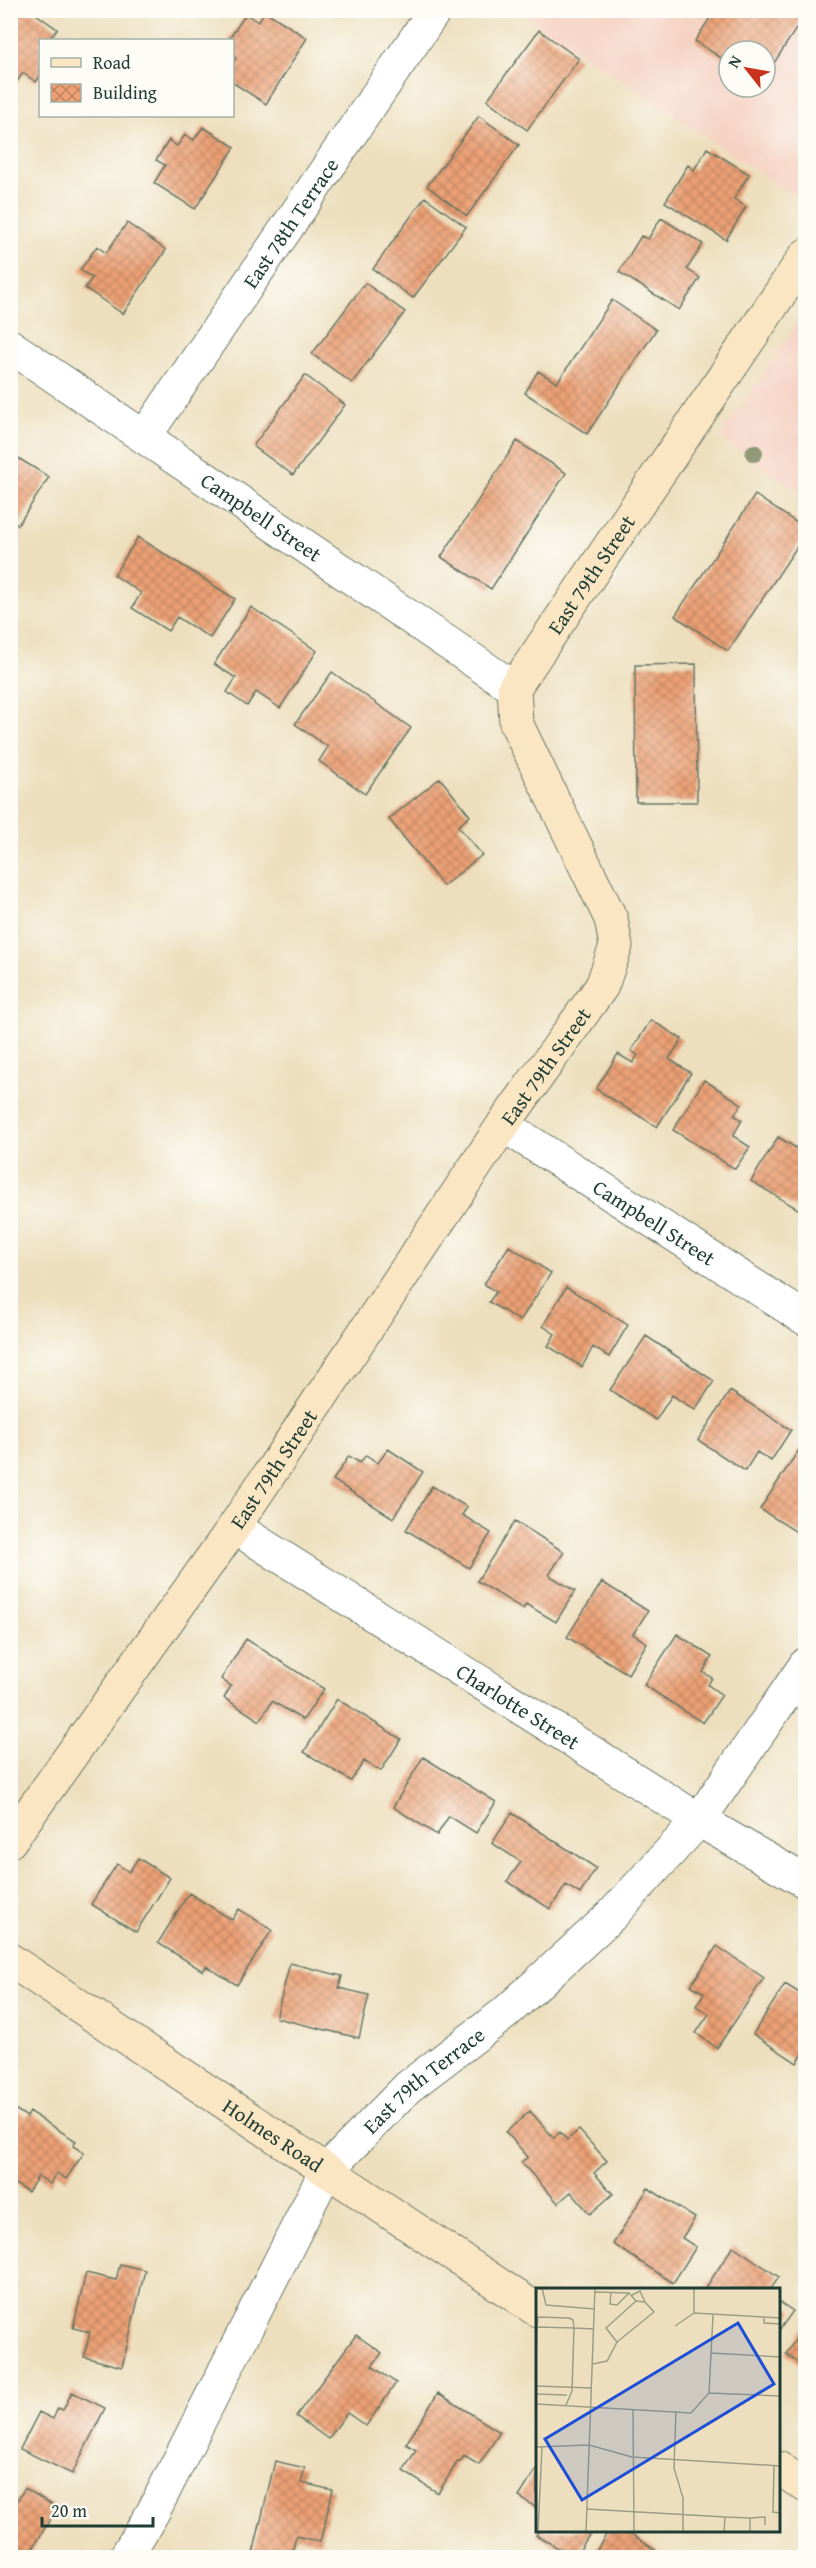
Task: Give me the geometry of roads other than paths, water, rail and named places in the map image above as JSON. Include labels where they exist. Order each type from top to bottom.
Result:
[{"type":"street","name":"East 78th Terrace","points":[[145,436],[435,10]]},
{"type":"street","name":"East 79th Street","points":[[10,1841],[234,1527],[503,1125],[602,986],[616,946],[611,918],[516,723],[514,688],[806,255]]},
{"type":"street","name":"Campbell Street","points":[[10,346],[514,688]]},
{"type":"street","name":"Campbell Street","points":[[503,1125],[806,1319]]},
{"type":"street","name":"Charlotte Street","points":[[234,1527],[699,1820],[806,1882]]},
{"type":"street","name":"East 79th Terrace","points":[[125,2558],[153,2512],[326,2171],[408,2087],[504,2014],[611,1916],[699,1820],[806,1664]]},
{"type":"street","name":"Holmes Road","points":[[10,1960],[536,2309]]},
{"type":"street","points":[[780,2470],[806,2486]]}]
